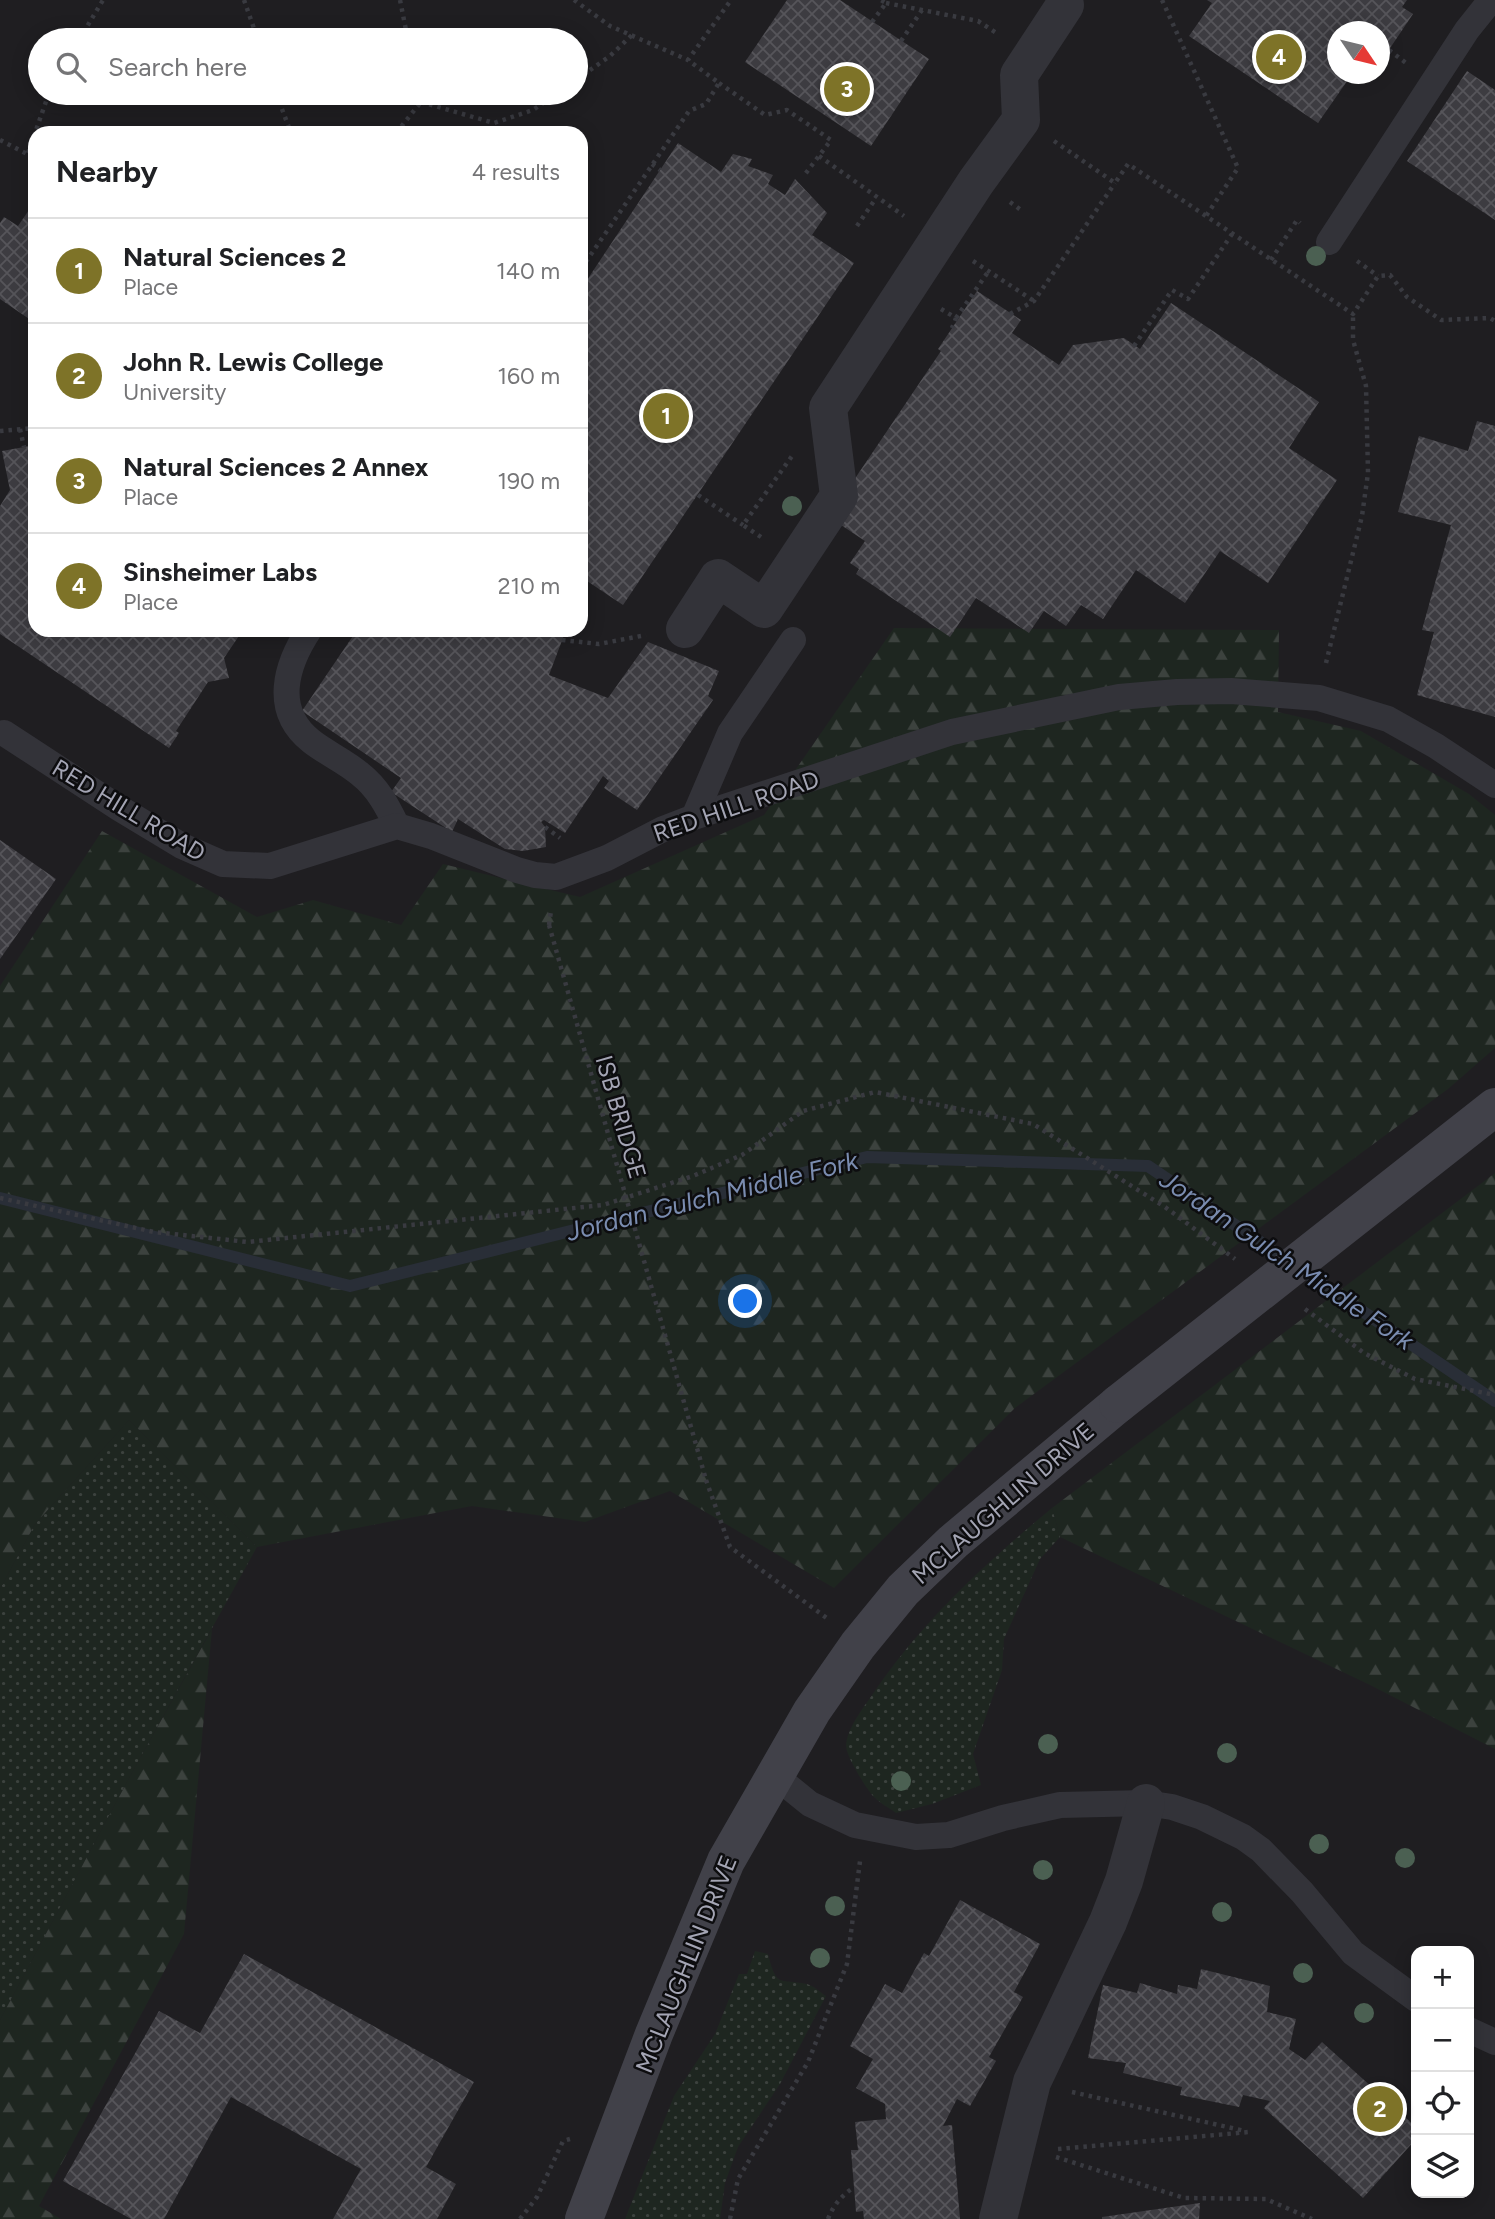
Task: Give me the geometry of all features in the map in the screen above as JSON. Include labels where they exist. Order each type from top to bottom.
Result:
[{"type":"main road","name":"MCLAUGHLIN DRIVE","points":[[584,2219],[654,2034],[726,1861],[812,1711],[858,1645],[903,1590],[953,1542],[1118,1404],[1495,1107]]},
{"type":"street","points":[[685,629],[718,578],[764,609],[839,496],[828,408],[976,182],[1021,120],[1019,75],[1065,5]]},
{"type":"street","points":[[998,2219],[1032,2082],[1108,1922],[1124,1881],[1146,1803]]},
{"type":"lane","points":[[1329,242],[1467,30],[1491,0]]},
{"type":"lane","points":[[304,637],[295,650],[285,685],[294,721],[309,739],[360,774],[383,797],[397,826]]},
{"type":"lane","points":[[694,817],[730,733],[793,640]]},
{"type":"lane","name":"RED HILL ROAD","points":[[4,733],[161,834],[223,864],[270,866],[397,826],[431,836],[517,870],[556,877],[607,858],[663,829],[694,817],[952,732],[1119,697],[1231,691],[1319,698],[1388,719],[1436,746],[1495,785]]},
{"type":"lane","points":[[774,1775],[810,1804],[855,1825],[916,1837],[949,1835],[1003,1818],[1060,1805],[1146,1803],[1172,1807],[1202,1817],[1243,1837],[1261,1850],[1302,1892],[1353,1953],[1411,1995]]},
{"type":"lane","points":[[1474,2032],[1495,2042]]},
{"type":"path","points":[[86,28],[103,0]]},
{"type":"path","points":[[244,0],[254,28]]},
{"type":"path","points":[[400,0],[406,28]]},
{"type":"path","points":[[574,0],[610,26],[688,60],[765,115],[787,110],[831,140],[803,177]]},
{"type":"path","points":[[688,60],[731,0]]},
{"type":"path","points":[[1162,0],[1238,168],[1206,216]]},
{"type":"path","points":[[872,22],[884,2],[978,21],[1031,56]]},
{"type":"path","points":[[901,41],[922,10]]},
{"type":"path","points":[[588,72],[632,36]]},
{"type":"path","points":[[588,259],[689,111],[706,104],[719,83]]},
{"type":"path","points":[[37,126],[45,105]]},
{"type":"path","points":[[280,105],[288,126]]},
{"type":"path","points":[[402,126],[419,105]]},
{"type":"path","points":[[431,105],[494,123],[540,105]]},
{"type":"path","points":[[0,140],[28,153]]},
{"type":"path","points":[[1064,148],[1115,183]]},
{"type":"path","points":[[819,156],[876,198],[1034,301]]},
{"type":"path","points":[[652,164],[660,170]]},
{"type":"path","points":[[1010,314],[1034,301],[1128,164],[1189,205]]},
{"type":"path","points":[[857,226],[876,198]]},
{"type":"path","points":[[1134,346],[1172,290],[1188,299],[1232,234]]},
{"type":"path","points":[[956,318],[988,272]]},
{"type":"path","points":[[1407,297],[1441,320],[1490,318],[1495,321]]},
{"type":"path","points":[[1319,698],[1362,516],[1368,473],[1366,386],[1353,340],[1353,314]]},
{"type":"path","points":[[0,431],[28,428]]},
{"type":"path","points":[[743,525],[804,439],[831,428]]},
{"type":"path","points":[[20,429],[24,447]]},
{"type":"path","points":[[698,495],[762,538],[730,586]]},
{"type":"path","points":[[562,640],[599,644],[685,629]]},
{"type":"path","name":"ISB BRIDGE","points":[[549,925],[706,1480],[730,1547],[835,1624]]},
{"type":"path","points":[[2,1200],[155,1232],[248,1242],[603,1205],[693,1176],[742,1156],[803,1111],[875,1092],[1033,1124],[1165,1207],[1242,1264]]},
{"type":"path","points":[[1298,1304],[1364,1353],[1415,1380],[1495,1395]]},
{"type":"path","points":[[730,2219],[738,2179],[808,2062],[847,1964],[857,1905],[860,1861]]},
{"type":"path","points":[[1032,2082],[1249,2132],[1052,2153],[1184,2198],[1266,2199],[1312,2219]]},
{"type":"path","points":[[520,2219],[537,2197],[563,2141],[577,2137]]},
{"type":"path","points":[[828,2219],[832,2209],[845,2193],[853,2188]]},
{"type":"shaded area","points":[[0,0],[1495,0],[1495,2219],[0,2219]]},
{"type":"green space","points":[[894,628],[1279,630],[1278,712],[1361,731],[1469,794],[1495,815],[1495,1048],[1448,1089],[1015,1408],[834,1588],[670,1491],[585,1522],[472,1506],[257,1547],[129,1420],[35,1524],[0,1589],[0,986],[102,831],[257,917],[313,900],[401,925],[443,864],[580,897],[764,815]]},
{"type":"green space","points":[[1495,1173],[1495,1749],[1370,1685],[1060,1537],[1052,1508]]},
{"type":"green space","points":[[129,1420],[257,1547],[128,1780],[0,2020],[0,1589],[35,1524]]},
{"type":"green space","points":[[1052,1508],[1060,1537],[1040,1559],[1004,1639],[1002,1670],[973,1754],[981,1785],[932,1804],[896,1813],[874,1797],[853,1765],[846,1746],[852,1727],[889,1671],[931,1620],[977,1573]]},
{"type":"green space","points":[[212,1629],[184,1934],[39,2206],[61,2219],[0,2219],[0,2020]]},
{"type":"green space","points":[[755,1951],[768,1954],[774,1973],[780,1980],[807,1984],[826,1996],[780,2084],[738,2147],[725,2183],[720,2219],[625,2219],[674,2096],[715,2034],[739,1974],[747,1974]]},
{"type":"building","points":[[787,0],[840,0],[929,59],[871,146],[745,62]]},
{"type":"building","points":[[1207,0],[1407,0],[1402,7],[1413,14],[1390,48],[1390,21],[1327,21],[1327,84],[1345,84],[1318,123],[1189,36],[1212,3]]},
{"type":"building","points":[[1467,71],[1495,90],[1495,220],[1407,161]]},
{"type":"building","points":[[678,143],[721,172],[733,154],[752,159],[748,166],[773,175],[768,184],[785,195],[795,179],[827,213],[812,235],[854,263],[623,605],[588,582],[588,278]]},
{"type":"building","points":[[28,211],[28,318],[0,299],[0,223],[4,217],[18,226]]},
{"type":"building","points":[[977,291],[1021,320],[1012,333],[1059,365],[1073,345],[1124,338],[1140,349],[1171,303],[1319,402],[1289,448],[1337,480],[1268,583],[1220,551],[1185,603],[1136,570],[1103,619],[1081,605],[1066,626],[1044,611],[1029,633],[976,598],[950,637],[856,574],[859,569],[850,563],[865,541],[829,517],[941,351],[938,349]]},
{"type":"building","points":[[1477,421],[1495,426],[1495,717],[1417,695],[1434,632],[1422,630],[1451,525],[1398,512],[1419,436],[1468,451]]},
{"type":"building","points":[[28,446],[28,637],[238,637],[224,658],[229,678],[208,682],[176,731],[179,733],[169,748],[0,634],[0,506],[10,490],[2,451]]},
{"type":"building","points":[[352,637],[563,637],[549,675],[608,698],[648,642],[719,671],[708,696],[713,700],[637,810],[604,788],[609,781],[603,776],[565,833],[544,820],[541,822],[545,827],[546,847],[523,851],[505,849],[458,819],[452,832],[391,792],[401,778],[302,711]]},
{"type":"building","points":[[0,840],[56,879],[0,959]]},
{"type":"building","points":[[960,1900],[1040,1944],[1014,1992],[1023,1997],[989,2057],[996,2061],[970,2106],[957,2099],[943,2126],[952,2125],[960,2219],[864,2219],[863,2211],[856,2212],[851,2150],[858,2150],[855,2122],[886,2119],[885,2104],[856,2088],[873,2059],[850,2046],[885,1984],[902,1993],[924,1953],[929,1956]]},
{"type":"building","points":[[244,1954],[474,2082],[426,2167],[456,2184],[437,2219],[333,2219],[361,2169],[231,2097],[164,2219],[131,2219],[63,2181],[159,2011],[200,2033]]},
{"type":"building","points":[[1201,1969],[1270,1986],[1267,2012],[1296,2019],[1289,2049],[1305,2060],[1322,2042],[1411,2122],[1411,2145],[1363,2198],[1264,2108],[1270,2101],[1243,2095],[1239,2107],[1180,2095],[1182,2087],[1123,2073],[1126,2063],[1088,2058],[1103,1985],[1137,1993],[1140,1983],[1177,1994],[1178,1985],[1197,1989]]},
{"type":"building","points":[[1200,2203],[1199,2219],[1102,2219],[1102,2217]]},
{"type":"waterway","name":"Jordan Gulch Middle Fork","points":[[0,1198],[350,1286],[867,1157],[1148,1166],[1495,1401]]},
{"type":"place","name":"Sinsheimer Labs","points":[[1279,57]]},
{"type":"place","name":"Natural Sciences 2 Annex","points":[[847,89]]},
{"type":"place","name":"Natural Sciences 2","points":[[666,416]]},
{"type":"place","name":"John R. Lewis College","points":[[1380,2109]]}]
